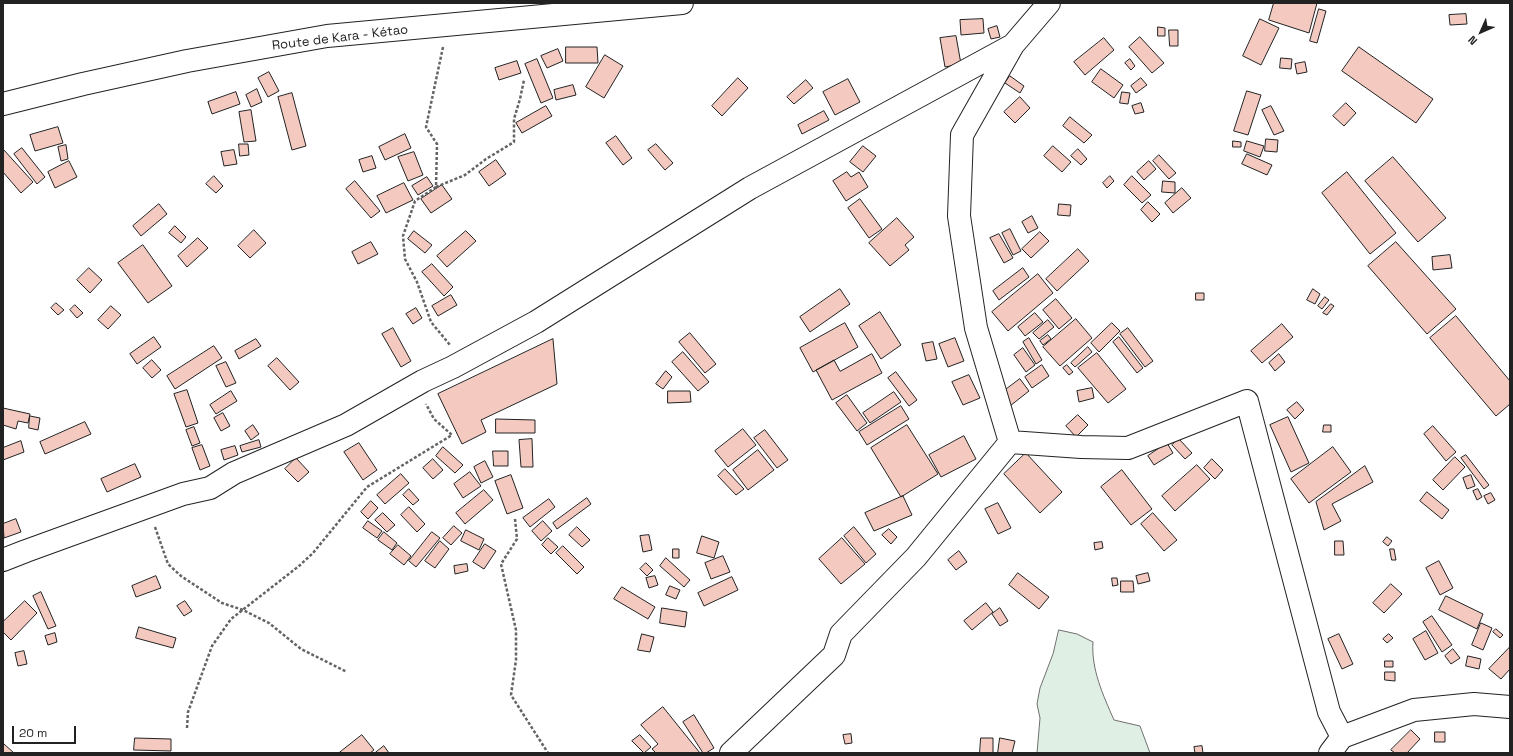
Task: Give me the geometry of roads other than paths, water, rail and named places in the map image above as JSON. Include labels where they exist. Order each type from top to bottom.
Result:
[{"type":"street","name":"Route de Kara - Kétao","points":[[3,104],[83,84],[187,61],[327,36],[682,3]]},
{"type":"street","points":[[1010,442],[976,328],[959,216],[962,135],[1013,45],[1049,3]]},
{"type":"street","points":[[3,560],[26,550],[183,494],[210,488],[234,473],[346,425],[423,381],[453,367],[536,322],[750,188],[1013,45]]},
{"type":"street","points":[[1010,442],[1081,447],[1128,448],[1247,401],[1329,712],[1336,745],[1414,710],[1474,704],[1510,706]]},
{"type":"street","points":[[731,753],[834,655],[841,634],[916,557],[1010,442]]}]
